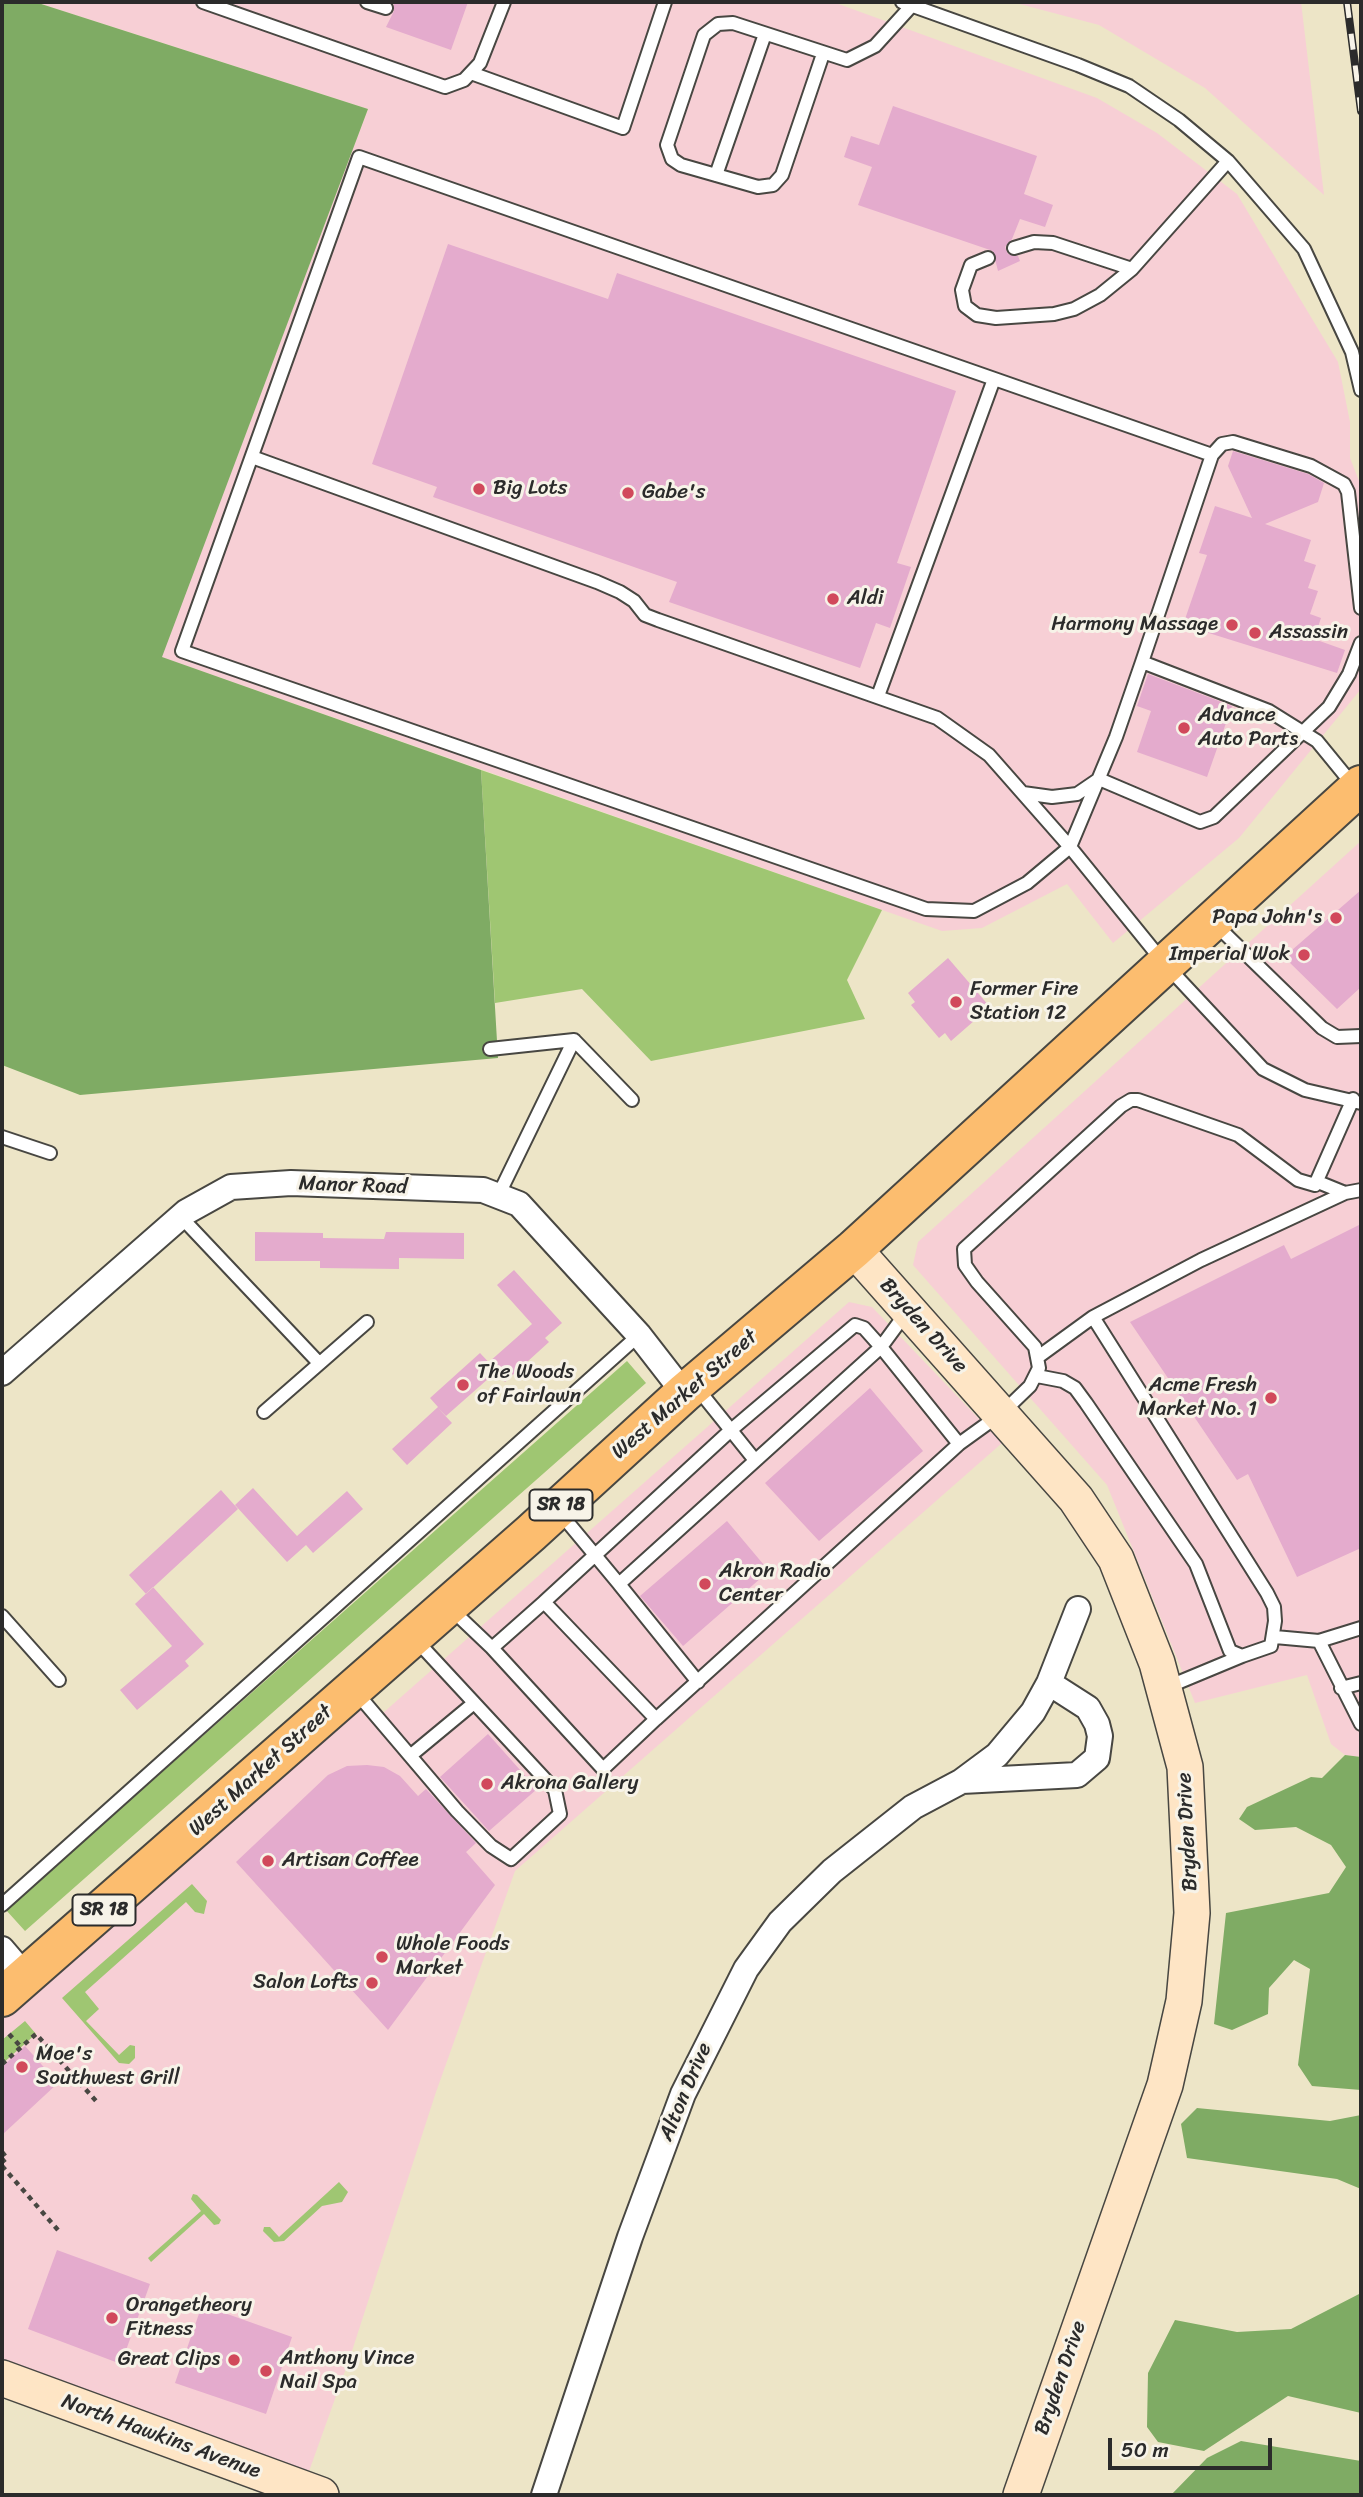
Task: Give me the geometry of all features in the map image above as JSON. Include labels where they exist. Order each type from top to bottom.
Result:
[{"type":"main road","name":"West Market Street","points":[[10,1975],[181,1843],[689,1388],[854,1249],[1164,962],[1359,787]]},
{"type":"street","name":"Manor Road","points":[[5,1363],[181,1217],[231,1187],[290,1183],[483,1191],[519,1204],[689,1388]]},
{"type":"street","name":"Bryden Drive","points":[[854,1249],[1076,1499],[1116,1559],[1139,1611],[1165,1688],[1185,1767],[1192,1913],[1184,2001],[1165,2085],[1021,2495]]},
{"type":"street","points":[[1049,1683],[1078,1609]]},
{"type":"street","name":"Alton Drive","points":[[544,2495],[670,2128],[712,2032],[746,1969],[780,1922],[832,1871],[913,1807],[962,1782],[998,1755],[1033,1712],[1049,1683],[1088,1708],[1097,1724],[1100,1736],[1097,1758],[1077,1775],[962,1782]]},
{"type":"street","name":"North Hawkins Avenue","points":[[2,2378],[321,2495]]},
{"type":"lane","points":[[203,2],[445,87],[464,80],[480,63],[503,2]]},
{"type":"lane","points":[[367,2],[386,8]]},
{"type":"lane","points":[[471,73],[623,128],[665,2]]},
{"type":"lane","points":[[823,54],[782,175],[773,185],[758,187],[681,165],[672,159],[667,145],[704,35],[718,24],[733,23],[847,60],[875,46],[909,3],[1129,86],[1179,120],[1228,161],[1304,249],[1352,352],[1361,390]]},
{"type":"lane","points":[[716,175],[765,34]]},
{"type":"lane","points":[[1212,456],[359,157],[182,651],[926,909],[974,911],[1027,883],[1070,847],[1142,662],[1212,456],[1222,444],[1233,442],[1311,466],[1344,484],[1348,492],[1361,608]]},
{"type":"lane","points":[[988,258],[971,265],[962,290],[965,306],[977,315],[996,318],[1054,314],[1074,309],[1100,295],[1132,269],[1228,161]]},
{"type":"lane","points":[[1014,248],[1034,242],[1053,243],[1132,269]]},
{"type":"lane","points":[[878,696],[994,379]]},
{"type":"lane","points":[[252,457],[597,582],[621,592],[634,601],[645,615],[658,620],[937,718],[989,755],[1070,847],[1164,962],[1263,1069],[1305,1090],[1357,1101],[1318,1182],[1310,1185],[1298,1180],[1238,1135],[1131,1100],[964,1249],[965,1265],[1035,1348],[1038,1357],[1037,1376],[1002,1413],[960,1444],[603,1769],[492,1648],[447,1605]]},
{"type":"lane","points":[[1098,779],[1200,822],[1214,817],[1303,732],[1340,690],[1361,643]]},
{"type":"lane","points":[[1142,662],[1269,710],[1317,741],[1359,787]]},
{"type":"lane","points":[[1023,793],[1052,797],[1077,794],[1098,779]]},
{"type":"lane","points":[[1211,920],[1322,1028],[1337,1037],[1361,1036]]},
{"type":"lane","points":[[490,1049],[574,1040]]},
{"type":"lane","points":[[574,1040],[632,1100]]},
{"type":"lane","points":[[498,1196],[574,1040]]},
{"type":"lane","points":[[2,1137],[50,1153]]},
{"type":"lane","points":[[1318,1182],[1345,1194]]},
{"type":"lane","points":[[1038,1357],[1093,1317],[1201,1260],[1345,1194],[1361,1190]]},
{"type":"lane","points":[[181,1217],[319,1363]]},
{"type":"lane","points":[[619,1584],[754,1459],[881,1348],[909,1310]]},
{"type":"lane","points":[[1093,1317],[1274,1606],[1275,1637],[1271,1646],[1165,1688]]},
{"type":"lane","points":[[264,1412],[367,1322]]},
{"type":"lane","points":[[492,1648],[731,1430],[855,1325],[864,1328],[960,1444]]},
{"type":"lane","points":[[2,1905],[639,1335]]},
{"type":"lane","points":[[1037,1376],[1063,1381],[1075,1388],[1086,1403],[1196,1564],[1226,1644],[1230,1651],[1242,1656]]},
{"type":"lane","points":[[689,1388],[731,1430],[754,1459]]},
{"type":"lane","points":[[557,1509],[698,1682]]},
{"type":"lane","points":[[544,1602],[656,1720]]},
{"type":"lane","points":[[2,1616],[59,1680]]},
{"type":"lane","points":[[1275,1637],[1319,1642],[1361,1628]]},
{"type":"lane","points":[[352,1688],[491,1846],[512,1859],[560,1814],[555,1790],[412,1636]]},
{"type":"lane","points":[[1319,1642],[1361,1724]]},
{"type":"lane","points":[[1341,1688],[1361,1683]]},
{"type":"lane","points":[[410,1756],[474,1703]]},
{"type":"path","points":[[9,2034],[21,2047]]},
{"type":"path","points":[[2,2064],[36,2034],[96,2101]]},
{"type":"path","points":[[2,2151],[7,2158],[2,2164],[58,2230]]},
{"type":"shaded area","points":[[35,2],[833,2],[1097,98],[1157,133],[1237,194],[1338,362],[1350,422],[1350,458],[1361,486],[1361,689],[1239,838],[1113,943],[1067,884],[982,928],[942,931],[161,657],[368,109]]},
{"type":"shaded area","points":[[1012,2],[1301,2],[1324,195],[1205,88],[1099,25]]},
{"type":"shaded area","points":[[1361,841],[1361,1757],[1345,1755],[1331,1744],[1307,1675],[1195,1703],[1107,1485],[913,1265],[918,1242]]},
{"type":"shaded area","points":[[849,1302],[872,1307],[1002,1443],[515,1871],[436,2092],[350,2357],[303,2488],[2,2377],[2,1949],[26,1977],[350,1692],[375,1720]]},
{"type":"green space","points":[[2,2],[35,2],[368,109],[162,657],[481,770],[498,1058],[80,1095],[2,1065]]},
{"type":"green space","points":[[481,770],[882,910],[847,980],[865,1019],[651,1061],[582,989],[495,1003]]},
{"type":"green space","points":[[627,1361],[646,1383],[25,1931],[6,1910]]},
{"type":"green space","points":[[1345,1755],[1361,1757],[1361,2090],[1312,2086],[1298,2065],[1310,1969],[1294,1960],[1269,1988],[1268,2014],[1232,2030],[1214,2024],[1226,1913],[1329,1893],[1346,1867],[1331,1845],[1296,1827],[1255,1830],[1239,1819],[1247,1807],[1311,1777],[1322,1778]]},
{"type":"green space","points":[[192,1884],[207,1901],[204,1914],[195,1912],[186,1902],[85,1992],[99,2009],[86,2021],[119,2055],[130,2045],[135,2046],[135,2058],[129,2064],[119,2063],[62,1998]]},
{"type":"green space","points":[[25,2021],[36,2034],[2,2064],[2,2040]]},
{"type":"green space","points":[[1197,2108],[1330,2121],[1361,2115],[1361,2189],[1337,2179],[1187,2158],[1181,2124]]},
{"type":"green space","points":[[339,2182],[348,2192],[342,2202],[322,2206],[284,2241],[274,2242],[263,2231],[264,2227],[270,2227],[279,2237]]},
{"type":"green space","points":[[193,2194],[221,2220],[219,2224],[214,2225],[204,2214],[151,2262],[148,2258],[201,2211],[191,2199]]},
{"type":"green space","points":[[1361,2293],[1361,2413],[1288,2396],[1204,2451],[1158,2442],[1147,2427],[1148,2373],[1175,2320],[1237,2332],[1291,2329]]},
{"type":"green space","points":[[1241,2441],[1361,2461],[1361,2495],[1171,2495],[1207,2458]]},
{"type":"building","points":[[394,2],[468,2],[451,50],[386,27],[394,11]]},
{"type":"building","points":[[893,106],[1037,156],[1024,194],[1053,205],[1045,227],[1020,219],[1012,239],[1005,247],[1008,254],[1018,256],[1020,261],[998,271],[993,251],[858,205],[872,167],[844,157],[851,136],[879,145]]},
{"type":"building","points":[[448,244],[608,299],[617,273],[956,391],[897,563],[911,567],[890,628],[876,623],[860,668],[669,602],[677,582],[433,497],[437,487],[372,464]]},
{"type":"building","points":[[1233,451],[1308,474],[1324,483],[1318,502],[1265,524],[1311,540],[1304,561],[1316,565],[1308,588],[1318,591],[1310,614],[1321,618],[1314,639],[1345,650],[1337,673],[1183,625],[1207,555],[1199,553],[1215,506],[1252,518],[1228,466]]},
{"type":"building","points":[[1148,674],[1232,706],[1207,777],[1137,752],[1151,711],[1137,706]]},
{"type":"building","points":[[1361,890],[1361,987],[1337,1009],[1284,957]]},
{"type":"building","points":[[948,958],[990,1007],[951,1041],[945,1033],[939,1038],[911,1005],[915,1002],[908,993]]},
{"type":"building","name":"Acme Fresh Market No. 1","points":[[1361,1224],[1361,1548],[1297,1577],[1248,1474],[1237,1480],[1130,1322],[1284,1245],[1291,1259]]},
{"type":"building","points":[[255,1232],[323,1233],[323,1238],[384,1239],[386,1232],[464,1233],[464,1259],[399,1258],[399,1269],[320,1268],[320,1261],[255,1261]]},
{"type":"building","points":[[514,1270],[562,1323],[545,1338],[549,1342],[505,1382],[489,1362],[532,1324],[497,1285]]},
{"type":"building","points":[[480,1353],[497,1371],[446,1416],[438,1408],[452,1423],[407,1465],[392,1449],[438,1407],[430,1398]]},
{"type":"building","points":[[870,1388],[923,1451],[819,1541],[765,1483]]},
{"type":"building","points":[[253,1488],[297,1536],[347,1491],[363,1509],[313,1553],[306,1545],[287,1562],[235,1505]]},
{"type":"building","points":[[221,1490],[238,1509],[146,1594],[129,1575]]},
{"type":"building","name":"Akron Radio Center","points":[[727,1521],[769,1571],[683,1646],[640,1596]]},
{"type":"building","points":[[153,1587],[204,1644],[185,1661],[189,1666],[137,1710],[120,1690],[172,1646],[135,1604]]},
{"type":"building","name":"Akrona Gallery","points":[[488,1734],[537,1789],[489,1831],[440,1777]]},
{"type":"building","name":"Whole Foods Market","points":[[347,1766],[384,1767],[400,1776],[418,1796],[426,1789],[476,1843],[466,1852],[495,1885],[388,2030],[236,1862],[328,1775]]},
{"type":"building","points":[[25,2046],[58,2083],[2,2135],[2,2067]]},
{"type":"building","points":[[57,2250],[150,2284],[121,2364],[28,2329]]},
{"type":"building","points":[[202,2305],[292,2337],[266,2414],[175,2383]]},
{"type":"railway","points":[[1347,2],[1361,111]]},
{"type":"place","name":"Big Lots","points":[[479,489]]},
{"type":"place","name":"Gabe's","points":[[628,493]]},
{"type":"place","name":"Aldi","points":[[833,599]]},
{"type":"place","name":"Harmony Massage","points":[[1232,625]]},
{"type":"place","name":"Assassin","points":[[1255,633]]},
{"type":"place","name":"Advance Auto Parts","points":[[1184,728]]},
{"type":"place","name":"Papa John's","points":[[1336,918]]},
{"type":"place","name":"Imperial Wok","points":[[1304,955]]},
{"type":"place","name":"Former Fire Station 12","points":[[956,1002]]},
{"type":"place","name":"The Woods of Fairlawn","points":[[463,1385]]},
{"type":"place","name":"Acme Fresh Market No. 1","points":[[1271,1398]]},
{"type":"place","name":"Akron Radio Center","points":[[705,1584]]},
{"type":"place","name":"Akrona Gallery","points":[[487,1784]]},
{"type":"place","name":"Artisan Coffee","points":[[268,1861]]},
{"type":"place","name":"Whole Foods Market","points":[[382,1957]]},
{"type":"place","name":"Salon Lofts","points":[[372,1983]]},
{"type":"place","name":"Moe's Southwest Grill","points":[[22,2067]]},
{"type":"place","name":"Orangetheory Fitness","points":[[112,2318]]},
{"type":"place","name":"Great Clips","points":[[234,2360]]},
{"type":"place","name":"Anthony Vince Nail Spa","points":[[266,2371]]}]
